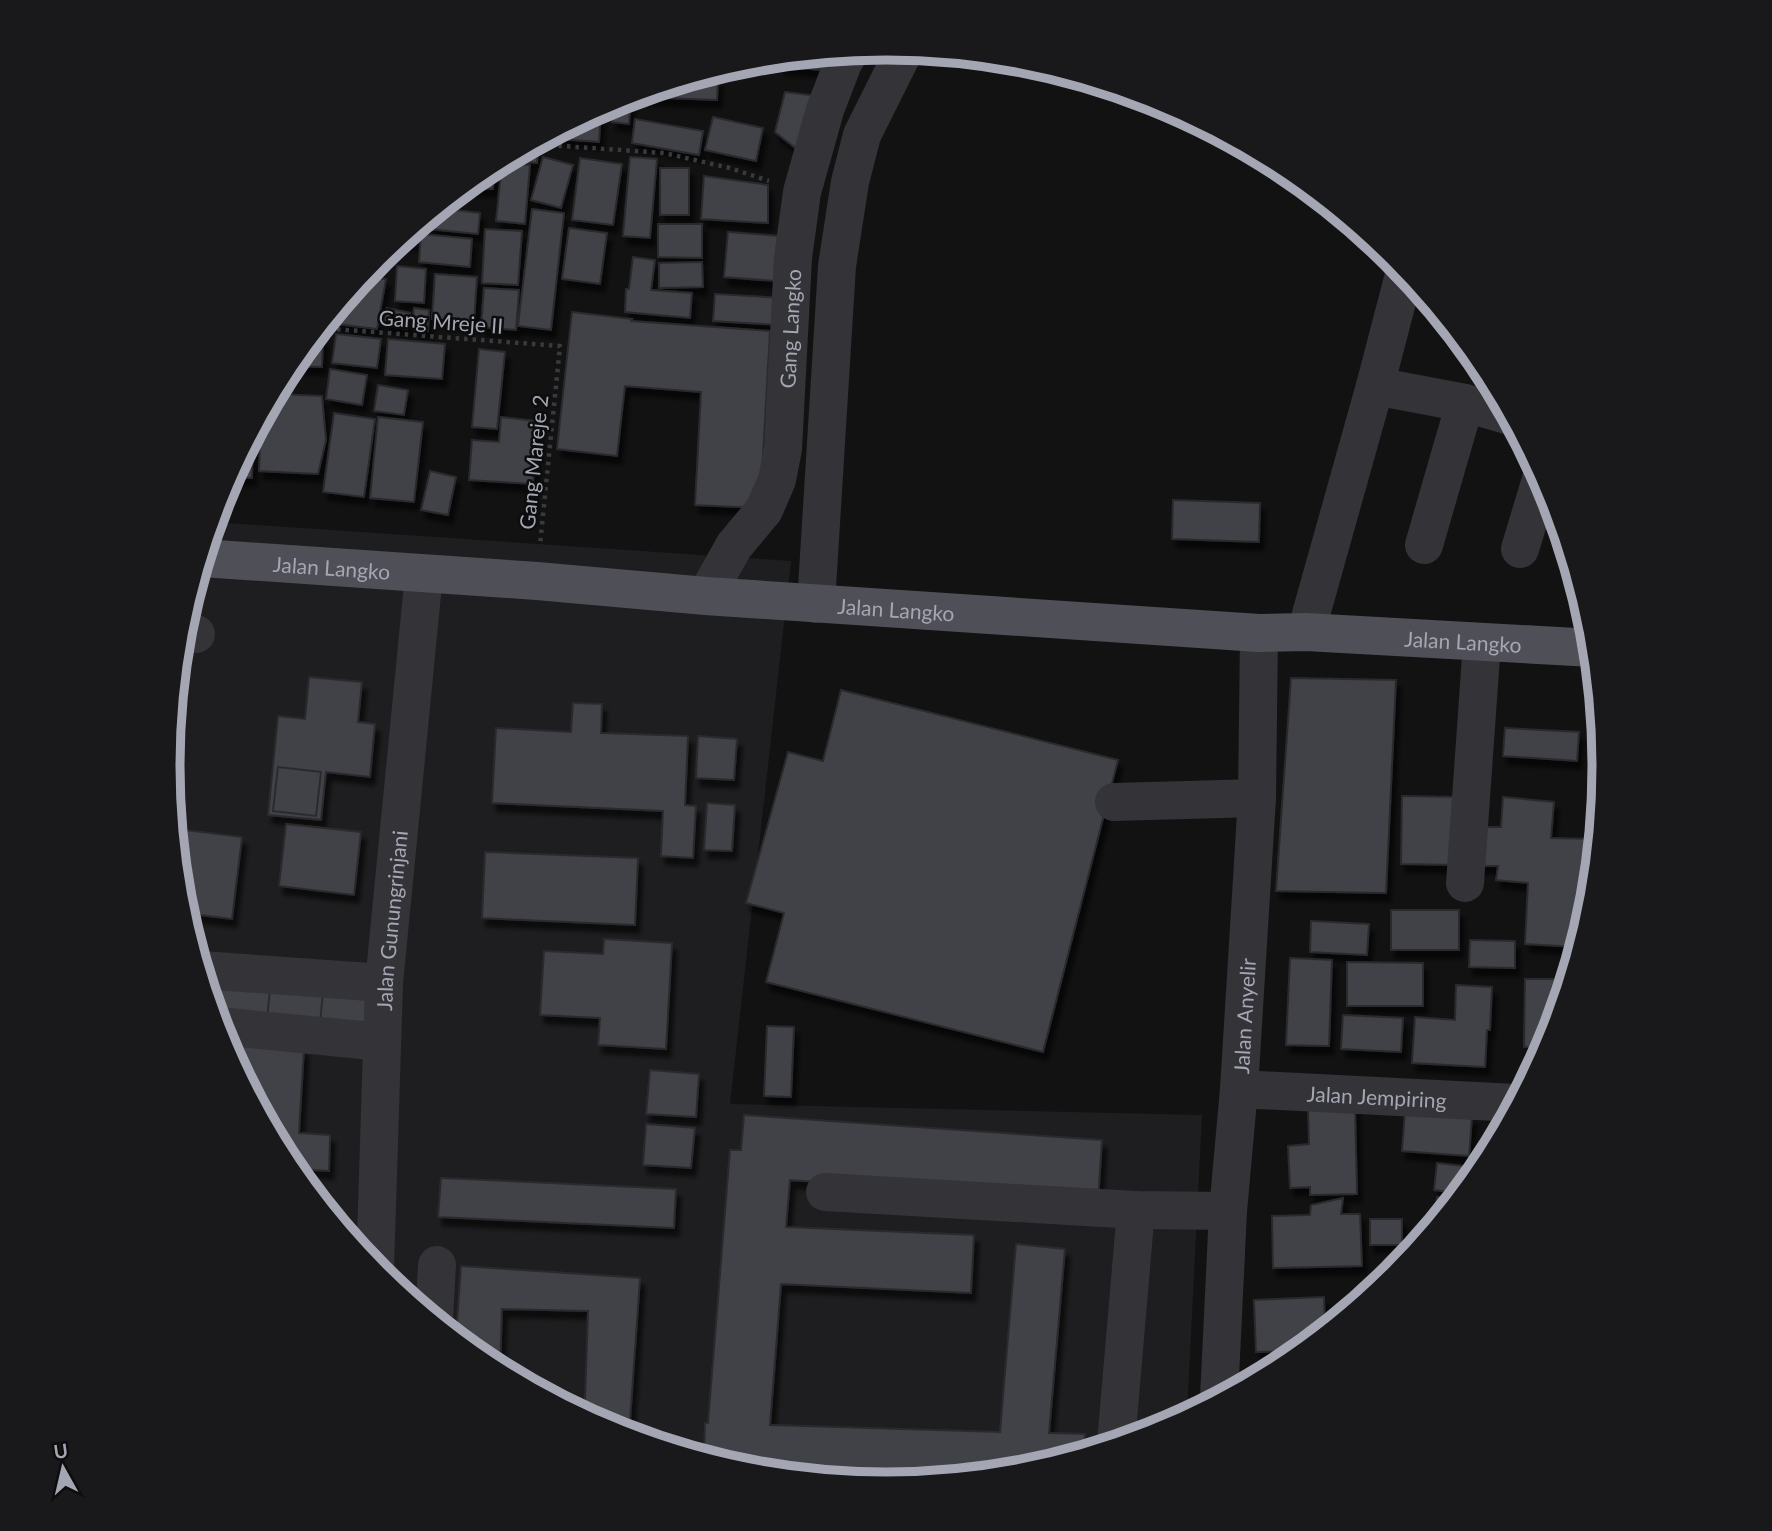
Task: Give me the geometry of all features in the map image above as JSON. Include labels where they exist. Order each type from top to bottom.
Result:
[{"type":"main road","name":"Jalan Langko","points":[[211,559],[816,604],[1259,633],[1306,632],[1581,647]]},
{"type":"street","points":[[816,604],[837,266],[850,182],[862,135],[899,60]]},
{"type":"street","name":"Gang Langko","points":[[706,596],[734,546],[764,510],[777,480],[783,449],[793,258],[802,192],[825,110],[844,61]]},
{"type":"street","points":[[1306,632],[1376,386],[1402,284]]},
{"type":"street","points":[[1376,386],[1465,403],[1496,412]]},
{"type":"street","points":[[1424,545],[1465,403]]},
{"type":"street","points":[[1520,549],[1537,493]]},
{"type":"street","name":"Jalan Gunungrinjani","points":[[376,1253],[384,983],[424,574]]},
{"type":"street","name":"Jalan Anyelir","points":[[1220,1387],[1228,1211],[1240,1089],[1257,798],[1259,633]]},
{"type":"street","points":[[1465,883],[1482,642]]},
{"type":"street","points":[[1114,802],[1257,798]]},
{"type":"street","points":[[211,971],[384,983]]},
{"type":"street","points":[[231,1027],[382,1042]]},
{"type":"street","name":"Jalan Jempiring","points":[[1240,1089],[1506,1102]]},
{"type":"street","points":[[825,1192],[1136,1210],[1228,1211]]},
{"type":"street","points":[[1117,1433],[1136,1210]]},
{"type":"street","points":[[435,1308],[437,1265]]},
{"type":"path","points":[[550,145],[664,153],[730,168],[802,192]]},
{"type":"path","name":"Gang Mreje II","points":[[332,329],[560,346]]},
{"type":"path","name":"Gang Mareje 2","points":[[537,581],[560,346]]},
{"type":"shaded area","points":[[223,523],[791,561],[730,1104],[1202,1115],[1188,1404],[1113,1434],[1069,1447],[1024,1458],[932,1470],[840,1470],[748,1458],[659,1434],[574,1399],[494,1353],[456,1326],[387,1265],[326,1195],[275,1118],[234,1036],[204,948],[186,858],[180,766],[186,673],[204,583]]},
{"type":"building","points":[[821,63],[820,70],[788,67]]},
{"type":"building","points":[[718,80],[717,100],[657,98]]},
{"type":"building","points":[[785,92],[818,96],[803,154],[775,132]]},
{"type":"building","points":[[630,108],[629,124],[612,122],[613,114]]},
{"type":"building","points":[[713,117],[763,128],[756,161],[705,150]]},
{"type":"building","points":[[635,119],[703,131],[699,155],[632,143]]},
{"type":"building","points":[[600,120],[599,142],[561,139]]},
{"type":"building","points":[[538,151],[537,163],[521,162]]},
{"type":"building","points":[[543,157],[573,165],[561,208],[531,200]]},
{"type":"building","points":[[630,157],[657,159],[650,238],[623,236]]},
{"type":"building","points":[[580,158],[622,164],[613,225],[572,220]]},
{"type":"building","points":[[517,164],[530,165],[525,224],[496,221],[501,174]]},
{"type":"building","points":[[660,168],[689,168],[689,215],[660,215]]},
{"type":"building","points":[[704,176],[768,185],[768,223],[701,219]]},
{"type":"building","points":[[493,178],[493,189],[479,189]]},
{"type":"building","points":[[532,209],[564,213],[551,330],[518,326]]},
{"type":"building","points":[[451,210],[480,213],[478,234],[429,229]]},
{"type":"building","points":[[658,224],[702,224],[702,258],[658,257]]},
{"type":"building","points":[[569,228],[607,233],[600,284],[562,279]]},
{"type":"building","points":[[485,229],[522,231],[518,285],[482,283]]},
{"type":"building","points":[[728,232],[779,236],[775,281],[724,277]]},
{"type":"building","points":[[422,234],[472,239],[470,267],[419,262]]},
{"type":"building","points":[[633,257],[655,260],[651,290],[692,293],[690,318],[625,312],[626,289],[629,289]]},
{"type":"building","points":[[702,262],[703,287],[659,288],[659,263]]},
{"type":"building","points":[[397,266],[426,269],[424,303],[395,301]]},
{"type":"building","points":[[435,274],[477,277],[474,322],[432,319]]},
{"type":"building","points":[[375,279],[386,279],[377,329],[337,324]]},
{"type":"building","points":[[484,288],[519,290],[516,330],[481,327]]},
{"type":"building","points":[[715,294],[782,298],[780,325],[713,321]]},
{"type":"building","points":[[387,308],[410,313],[407,329],[383,324]]},
{"type":"building","points":[[414,308],[429,310],[428,331],[412,329]]},
{"type":"building","points":[[572,312],[632,319],[631,321],[770,331],[760,508],[695,505],[701,392],[625,386],[617,456],[557,449]]},
{"type":"building","points":[[336,334],[381,339],[377,368],[332,363]]},
{"type":"building","points":[[388,339],[445,344],[442,379],[385,375]]},
{"type":"building","points":[[323,340],[322,367],[304,366]]},
{"type":"building","points":[[479,349],[505,352],[497,429],[472,427]]},
{"type":"building","points":[[330,369],[367,375],[362,405],[326,399]]},
{"type":"building","points":[[378,385],[408,390],[404,415],[374,411]]},
{"type":"building","points":[[286,394],[322,396],[326,440],[318,474],[259,471],[260,440]]},
{"type":"building","points":[[334,413],[375,419],[364,497],[323,492]]},
{"type":"building","points":[[378,417],[423,422],[414,502],[370,498]]},
{"type":"building","points":[[501,417],[536,421],[533,484],[469,480],[472,440],[499,442]]},
{"type":"building","points":[[253,454],[252,478],[242,478]]},
{"type":"building","points":[[430,471],[456,477],[448,515],[421,510]]},
{"type":"building","points":[[1173,500],[1260,503],[1259,542],[1172,539]]},
{"type":"building","points":[[309,677],[362,682],[358,722],[375,724],[370,777],[326,772],[321,820],[268,815],[278,716],[305,719]]},
{"type":"building","points":[[1291,678],[1396,680],[1386,893],[1276,891]]},
{"type":"building","points":[[841,690],[1118,760],[1043,1052],[766,982],[784,913],[746,903],[788,752],[823,761]]},
{"type":"building","points":[[573,703],[602,704],[601,733],[688,736],[685,805],[696,806],[693,858],[661,856],[663,811],[492,803],[496,728],[571,732]]},
{"type":"building","points":[[1505,728],[1579,732],[1577,761],[1503,756]]},
{"type":"building","points":[[698,736],[737,739],[734,780],[696,778]]},
{"type":"building","points":[[278,767],[321,772],[316,816],[273,811]]},
{"type":"building","points":[[1402,796],[1458,797],[1457,865],[1401,864]]},
{"type":"building","points":[[1503,797],[1554,802],[1551,838],[1588,839],[1568,946],[1525,944],[1528,883],[1496,880],[1498,866],[1478,866],[1478,827],[1501,827]]},
{"type":"building","points":[[707,803],[735,805],[732,851],[704,850]]},
{"type":"building","points":[[286,824],[361,832],[354,895],[279,886]]},
{"type":"building","points":[[185,830],[242,837],[232,919],[197,915]]},
{"type":"building","points":[[485,852],[638,858],[635,925],[482,918]]},
{"type":"building","points":[[1391,910],[1459,910],[1459,950],[1391,950]]},
{"type":"building","points":[[1311,921],[1369,924],[1367,955],[1310,952]]},
{"type":"building","points":[[604,939],[672,943],[666,1049],[598,1045],[600,1018],[540,1015],[544,951],[603,954]]},
{"type":"building","points":[[1470,940],[1515,941],[1515,968],[1469,967]]},
{"type":"building","points":[[1290,958],[1332,960],[1329,1046],[1286,1045]]},
{"type":"building","points":[[1347,962],[1423,963],[1423,1006],[1347,1006]]},
{"type":"building","points":[[1525,979],[1559,979],[1533,1047],[1524,1047]]},
{"type":"building","points":[[216,985],[270,989],[267,1019],[226,1015]]},
{"type":"building","points":[[1456,985],[1492,987],[1485,1067],[1412,1063],[1415,1017],[1455,1020]]},
{"type":"building","points":[[270,989],[323,992],[320,1023],[267,1019]]},
{"type":"building","points":[[323,992],[376,996],[374,1027],[320,1023]]},
{"type":"building","points":[[1343,1015],[1403,1018],[1401,1052],[1341,1049]]},
{"type":"building","points":[[767,1026],[794,1027],[791,1097],[764,1096]]},
{"type":"building","points":[[238,1044],[304,1048],[299,1133],[330,1135],[329,1171],[307,1170],[299,1158],[253,1078]]},
{"type":"building","points":[[650,1070],[699,1074],[696,1117],[646,1114]]},
{"type":"building","points":[[1355,1106],[1357,1194],[1310,1195],[1310,1187],[1290,1188],[1288,1146],[1309,1144],[1308,1108]]},
{"type":"building","points":[[1405,1112],[1472,1117],[1469,1156],[1402,1151]]},
{"type":"building","points":[[744,1115],[1102,1140],[1098,1202],[790,1180],[786,1227],[974,1235],[971,1293],[781,1284],[770,1425],[1000,1432],[1016,1244],[1065,1249],[1049,1433],[1085,1434],[1085,1442],[1024,1458],[978,1465],[886,1472],[794,1465],[704,1447],[730,1150],[741,1150]]},
{"type":"building","points":[[646,1124],[695,1128],[691,1168],[643,1165]]},
{"type":"building","points":[[1437,1163],[1467,1166],[1448,1192],[1434,1190]]},
{"type":"building","points":[[441,1178],[676,1189],[674,1228],[438,1217]]},
{"type":"building","points":[[1437,1197],[1444,1197],[1436,1207]]},
{"type":"building","points":[[1343,1198],[1341,1214],[1360,1214],[1362,1266],[1273,1268],[1272,1216],[1310,1215],[1311,1205]]},
{"type":"building","points":[[1370,1219],[1402,1219],[1402,1245],[1370,1245]]},
{"type":"building","points":[[461,1266],[640,1278],[630,1423],[580,1402],[585,1402],[588,1311],[502,1309],[500,1357],[457,1327]]},
{"type":"building","points":[[1324,1297],[1325,1319],[1280,1351],[1256,1352],[1254,1300]]}]
